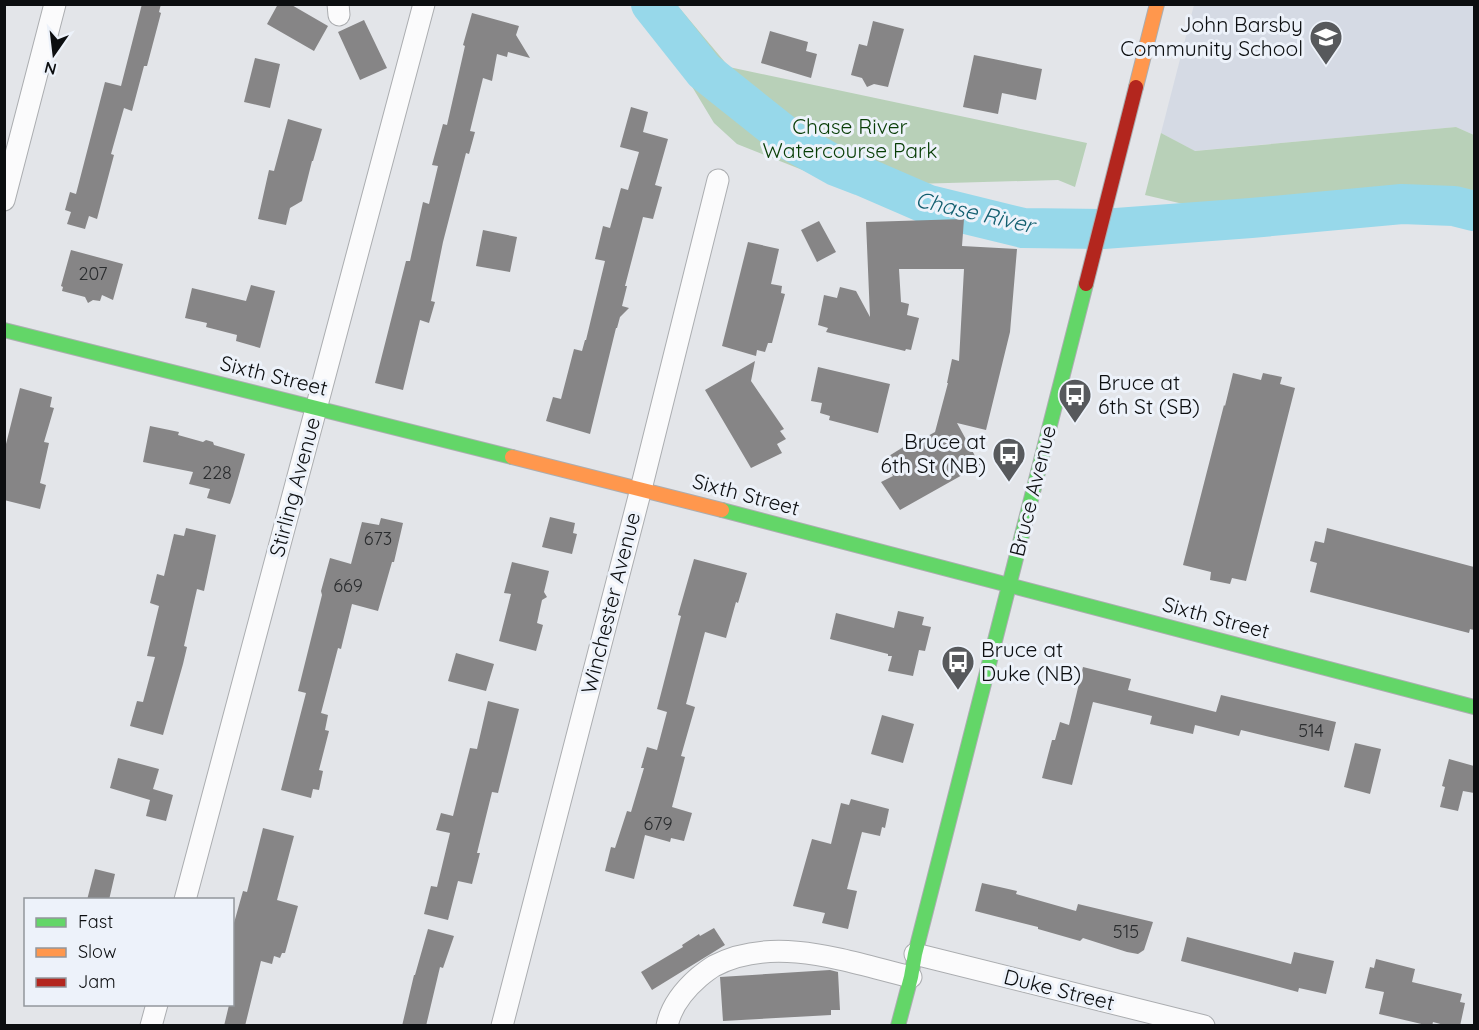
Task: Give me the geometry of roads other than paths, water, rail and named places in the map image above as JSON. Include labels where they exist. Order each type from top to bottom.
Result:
[{"type":"street","points":[[4,200],[55,4]]},
{"type":"street","name":"Stirling Avenue","points":[[186,898],[424,4]]},
{"type":"street","name":"Bruce Avenue","points":[[898,1026],[1157,4]]},
{"type":"street","name":"Winchester Avenue","points":[[502,1026],[717,180]]},
{"type":"street","name":"Sixth Street","points":[[4,330],[640,489],[1474,707]]},
{"type":"street","points":[[667,1026],[676,1001],[693,982],[713,966],[740,956],[774,951],[814,953],[911,977]]},
{"type":"street","name":"Duke Street","points":[[915,954],[1204,1026]]},
{"type":"street","points":[[152,1026],[157,1006]]},
{"type":"waterway","name":"Chase River","points":[[651,4],[704,71],[793,142],[836,166],[929,205],[1023,228],[1103,229],[1402,204],[1454,206],[1474,211]]},
{"type":"place","name":"John Barsby Community School","points":[[1326,66]]},
{"type":"place","name":"Bruce at 6th St (SB)","points":[[1075,424]]},
{"type":"place","name":"Bruce at 6th St (NB)","points":[[1009,483]]},
{"type":"place","name":"Bruce at Duke (NB)","points":[[958,691]]},
{"type":"park label","name":"Chase River Watercourse Park","points":[[850,139]]}]
